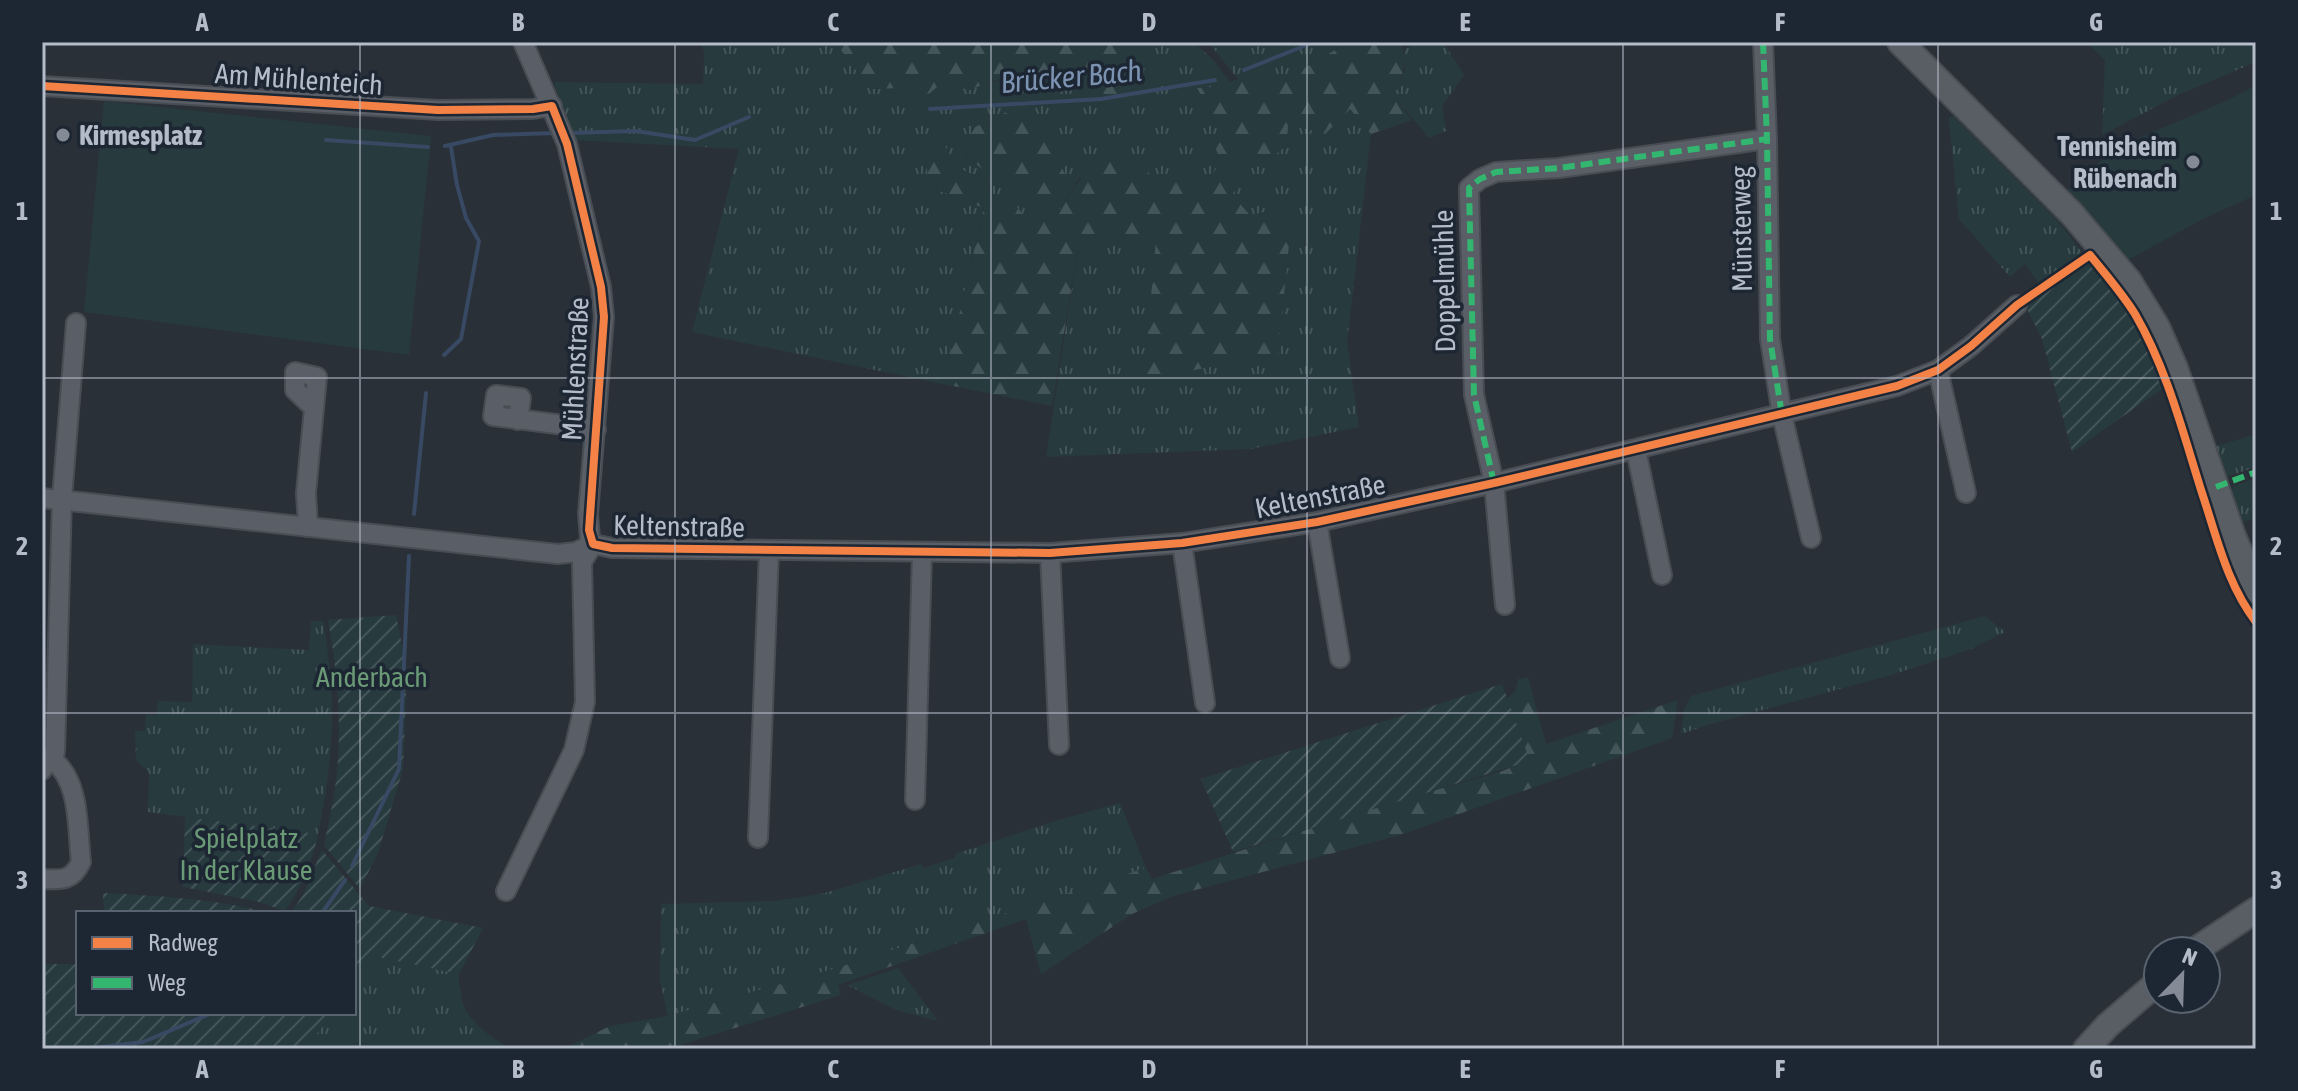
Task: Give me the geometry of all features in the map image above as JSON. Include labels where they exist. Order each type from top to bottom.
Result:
[{"type":"main road","points":[[1900,42],[2072,214],[2129,281],[2157,327],[2175,368],[2233,536],[2256,590]]},
{"type":"main road","points":[[2218,935],[2256,910]]},
{"type":"main road","points":[[2086,1049],[2142,996]]},
{"type":"street","name":"Mühlenstraße","points":[[506,891],[574,750],[585,702],[582,562],[593,544],[588,514],[604,317],[601,287],[566,141],[523,42]]},
{"type":"street","name":"Münsterweg","points":[[1763,42],[1770,339],[1782,415]]},
{"type":"street","name":"Am Mühlenteich","points":[[42,86],[438,110],[533,109],[555,113]]},
{"type":"street","name":"Doppelmühle","points":[[1494,483],[1474,395],[1469,188],[1496,172],[1559,168],[1767,139]]},
{"type":"street","name":"Keltenstraße","points":[[42,498],[558,554],[576,552],[593,544],[612,548],[922,554],[1050,553],[1182,543],[1317,522],[1636,450],[1897,386],[1938,370],[1971,346],[2017,305]]},
{"type":"street","points":[[42,879],[67,880],[76,873],[81,862],[72,787],[61,766],[47,765],[55,752],[62,498],[76,323]]},
{"type":"street","points":[[1938,370],[1966,493]]},
{"type":"street","points":[[308,527],[306,493],[314,408]]},
{"type":"street","points":[[1782,415],[1811,538]]},
{"type":"street","name":"Mühlenstraße","points":[[518,420],[596,429]]},
{"type":"street","points":[[1636,450],[1662,575]]},
{"type":"street","points":[[1494,483],[1505,605]]},
{"type":"street","name":"Keltenstraße","points":[[1317,522],[1340,658]]},
{"type":"street","points":[[1182,543],[1205,703]]},
{"type":"street","name":"Keltenstraße","points":[[758,838],[769,550]]},
{"type":"street","points":[[1050,553],[1059,745]]},
{"type":"street","points":[[915,800],[922,554]]},
{"type":"green space","points":[[701,42],[835,42],[870,89],[906,88],[925,97],[942,83],[971,90],[985,83],[1057,70],[1090,92],[1131,53],[1119,42],[1194,42],[1230,82],[1216,87],[1197,88],[1218,126],[1214,145],[1221,161],[1238,160],[1260,167],[1288,124],[1351,109],[1371,134],[1347,343],[1359,427],[1250,449],[1046,457],[1080,235],[1156,239],[1278,355],[1289,245],[1310,243],[1250,215],[1232,195],[1221,162],[1204,187],[1178,163],[1169,168],[1165,192],[1080,177],[1052,222],[1024,216],[996,202],[987,182],[955,166],[940,136],[929,187],[984,207],[943,384],[692,332],[739,149],[573,140],[554,82],[703,84],[704,52]],"holes":[[[1009,111],[1028,210],[1015,185],[964,156],[973,128]]]},
{"type":"green space","points":[[835,42],[1011,42],[1013,45],[1017,42],[1119,42],[1131,53],[1129,62],[1115,68],[1132,84],[1126,104],[1099,112],[1090,92],[1057,70],[1035,92],[1014,76],[971,90],[942,83],[925,97],[906,88],[870,89]]},
{"type":"green space","points":[[1208,42],[1339,42],[1341,46],[1297,73],[1266,83],[1238,79]]},
{"type":"green space","points":[[1339,42],[1398,42],[1405,62],[1394,96],[1412,120],[1371,134],[1350,109],[1325,134],[1288,124],[1287,145],[1260,167],[1238,160],[1221,162],[1240,184],[1232,195],[1250,215],[1273,210],[1312,243],[1289,245],[1278,355],[1144,379],[1156,239],[1080,235],[1052,406],[943,384],[984,208],[929,187],[924,140],[940,136],[955,166],[987,182],[996,201],[1009,196],[1024,216],[1051,222],[1094,159],[1134,155],[1164,191],[1169,168],[1178,163],[1204,187],[1221,161],[1214,145],[1218,126],[1197,88],[1216,87],[1244,77],[1266,84],[1298,72],[1340,47]]},
{"type":"green space","points":[[1417,42],[1443,42],[1464,75],[1442,106],[1446,131],[1429,138],[1394,96],[1405,70],[1404,50]]},
{"type":"green space","points":[[2086,42],[2256,42],[2256,62],[2178,95],[2102,135],[2105,60]]},
{"type":"green space","points":[[2256,85],[2256,195],[2207,217],[2124,262],[2066,192],[2102,160],[2134,140]]},
{"type":"green space","points":[[104,101],[431,136],[409,355],[84,312]]},
{"type":"green space","points":[[1009,111],[1037,112],[1037,119],[1067,178],[1049,209],[1028,210],[1015,185],[998,181],[964,155],[973,128]]},
{"type":"green space","points":[[1953,116],[2057,220],[2084,255],[2040,285],[2025,264],[2010,277],[1959,219],[1949,119]]},
{"type":"green space","points":[[2088,261],[2131,314],[2166,386],[2072,452],[2042,339],[2024,303]]},
{"type":"green space","points":[[2256,434],[2256,467],[2223,478],[2214,447]]},
{"type":"green space","points":[[2256,478],[2256,518],[2242,522],[2238,520],[2230,494],[2234,486]]},
{"type":"green space","name":"Anderbach","points":[[396,615],[407,671],[403,769],[378,853],[360,889],[324,845],[335,790],[339,733],[336,676],[328,620]]},
{"type":"green space","points":[[1985,616],[2005,632],[1971,649],[1891,675],[1681,734],[1684,709],[1691,696]]},
{"type":"green space","points":[[311,621],[323,621],[332,702],[328,778],[318,834],[148,812],[149,772],[136,760],[135,731],[145,731],[146,714],[157,715],[158,701],[192,702],[193,644],[309,650]]},
{"type":"green space","points":[[1528,677],[1546,744],[1678,700],[1672,738],[1400,835],[1173,896],[1132,914],[1041,974],[1026,919],[838,985],[841,995],[667,1049],[573,1049],[571,1045],[610,1026],[668,1016],[827,971],[1146,868],[1152,879],[1400,800],[1500,772],[1529,760],[1506,699],[1515,692],[1518,679]]},
{"type":"green space","points":[[1502,684],[1530,761],[1233,852],[1201,779]]},
{"type":"green space","points":[[1120,803],[1146,868],[827,971],[668,1016],[660,981],[661,904],[776,901],[825,893],[921,864],[923,868],[955,858],[955,854],[1058,820]]},
{"type":"green space","name":"Spielplatz In der Klause","points":[[185,817],[318,834],[305,874],[285,911],[259,902],[183,887]]},
{"type":"green space","points":[[322,850],[369,906],[483,928],[459,974],[373,956],[356,982],[356,911],[292,911],[303,895]]},
{"type":"green space","points":[[103,893],[208,901],[262,911],[104,911]]},
{"type":"green space","points":[[373,956],[459,974],[466,1011],[488,1034],[510,1049],[298,1049],[308,1044],[332,1015],[356,1015],[356,982]]},
{"type":"green space","points":[[42,964],[76,964],[76,1015],[332,1015],[308,1044],[298,1049],[42,1049]]},
{"type":"green space","points":[[898,968],[938,1021],[896,1010],[847,985]]},
{"type":"waterway","name":"Brücker Bach","points":[[1244,70],[1314,42]]},
{"type":"waterway","name":"Brücker Bach","points":[[930,109],[1101,99],[1215,80]]},
{"type":"waterway","name":"Brücker Bach","points":[[570,133],[636,131],[695,140],[749,117]]},
{"type":"waterway","name":"Brücker Bach","points":[[445,146],[493,135],[557,133]]},
{"type":"waterway","name":"Brücker Bach","points":[[326,140],[428,147]]},
{"type":"waterway","name":"Anderbach","points":[[444,355],[461,339],[479,241],[466,218],[451,147]]},
{"type":"waterway","name":"Anderbach","points":[[414,514],[426,393]]},
{"type":"waterway","name":"Anderbach","points":[[352,866],[399,769],[409,556]]},
{"type":"waterway","name":"Anderbach","points":[[323,911],[345,880]]},
{"type":"waterway","name":"Anderbach","points":[[85,1049],[143,1042],[207,1015]]},
{"type":"marked path","points":[[1763,42],[1770,339],[1782,415]]},
{"type":"marked path","points":[[1494,483],[1474,395],[1469,188],[1496,172],[1559,168],[1767,139]]},
{"type":"marked path","points":[[2216,487],[2256,472]]},
{"type":"cycle path","points":[[42,86],[438,110],[552,106],[567,144],[601,287],[604,317],[589,530],[593,544],[612,548],[1050,553],[1182,543],[1317,522],[1494,483],[1897,386],[1938,370],[1971,346],[2017,305],[2090,255],[2130,306],[2156,357],[2224,560],[2237,592],[2256,622]]},
{"type":"place","name":"Kirmesplatz","points":[[63,135]]},
{"type":"place","name":"Tennisheim Rübenach","points":[[2193,162]]}]
